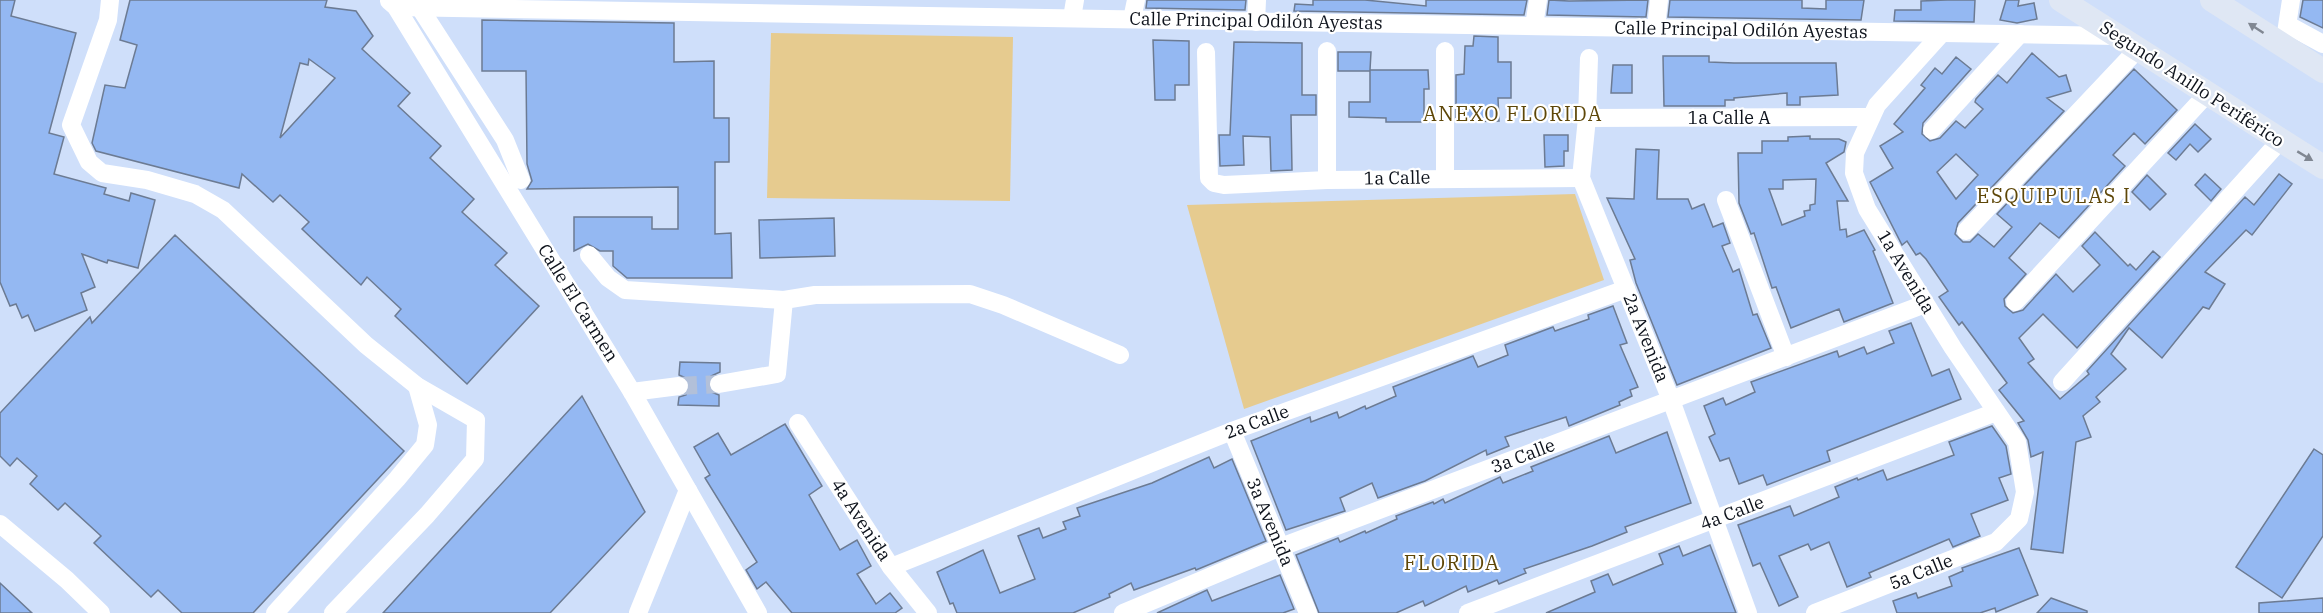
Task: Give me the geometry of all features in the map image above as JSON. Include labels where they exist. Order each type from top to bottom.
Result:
[{"type":"main road","name":"Segundo Anillo Periférico","points":[[2061,0],[2136,51],[2323,167]]},
{"type":"main road","points":[[2212,0],[2286,35],[2323,71]]},
{"type":"street","points":[[1072,18],[1075,0]]},
{"type":"street","points":[[1132,19],[1136,0]]},
{"type":"street","points":[[1256,22],[1257,0]]},
{"type":"street","points":[[1534,26],[1538,0]]},
{"type":"street","points":[[1656,28],[1659,0]]},
{"type":"street","points":[[2291,0],[2286,35],[2323,44]]},
{"type":"street","points":[[107,2],[108,20],[71,125],[89,162],[102,173],[147,180],[185,192],[223,210],[366,345],[417,386],[476,420],[475,459],[427,515],[333,613]]},
{"type":"street","name":"Calle Principal Odilón Ayestas","points":[[392,4],[982,9],[1072,18],[2115,36]]},
{"type":"street","name":"Calle El Carmen","points":[[392,4],[632,392],[758,613]]},
{"type":"street","points":[[420,4],[505,140],[521,180]]},
{"type":"street","name":"1a Avenida","points":[[1942,33],[1876,105],[1855,153],[1854,173],[1867,208],[1925,304],[2017,442],[2025,492],[2019,519]]},
{"type":"street","points":[[1932,130],[2020,34]]},
{"type":"street","name":"1a Calle","points":[[1206,51],[1209,178],[1214,183],[1224,185],[1445,177],[1581,178]]},
{"type":"street","points":[[1327,51],[1327,180]]},
{"type":"street","points":[[1445,51],[1445,177]]},
{"type":"street","points":[[1966,231],[2136,51]]},
{"type":"street","name":"2a Avenida","points":[[1588,58],[1587,118],[1581,178],[1671,400],[1748,613]]},
{"type":"street","points":[[2015,302],[2207,94]]},
{"type":"street","name":"1a Calle A","points":[[1587,118],[1870,117]]},
{"type":"street","points":[[2062,382],[2280,141]]},
{"type":"street","points":[[1726,200],[1786,357]]},
{"type":"street","points":[[590,255],[608,278],[625,290],[784,300],[816,295],[970,294],[1003,305],[1120,355]]},
{"type":"street","name":"2a Calle","points":[[891,567],[1232,431],[1626,290]]},
{"type":"street","points":[[719,384],[777,374],[784,300]]},
{"type":"street","name":"3a Calle","points":[[1122,613],[1281,547],[1925,304]]},
{"type":"street","points":[[275,613],[425,445],[428,425],[417,386]]},
{"type":"street","points":[[632,392],[679,386]]},
{"type":"street","name":"4a Calle","points":[[1468,613],[1996,412]]},
{"type":"street","name":"4a Avenida","points":[[798,423],[891,567],[928,613]]},
{"type":"street","name":"3a Avenida","points":[[1232,431],[1308,613]]},
{"type":"street","points":[[638,613],[688,490]]},
{"type":"street","name":"5a Calle","points":[[1815,613],[1996,542],[2019,519]]},
{"type":"street","points":[[0,524],[68,580],[101,613]]},
{"type":"shaded area","points":[[771,33],[1013,37],[1010,201],[767,198]]},
{"type":"shaded area","points":[[1575,194],[1604,280],[1244,409],[1187,205]]},
{"type":"building","points":[[0,0],[15,0],[11,16],[76,33],[49,133],[64,137],[54,174],[106,188],[104,194],[129,201],[131,193],[155,200],[138,268],[108,260],[107,263],[82,254],[95,287],[81,293],[87,310],[35,331],[28,315],[22,318],[16,304],[10,306],[0,282]]},
{"type":"building","points":[[130,0],[327,0],[325,7],[356,11],[373,36],[362,49],[410,93],[398,106],[441,146],[430,158],[474,199],[462,212],[507,253],[495,265],[539,306],[467,384],[395,316],[401,309],[367,277],[361,285],[302,229],[309,222],[280,195],[273,202],[242,174],[239,188],[96,151],[92,143],[105,85],[125,88],[137,45],[120,40]],"holes":[[[309,59],[335,78],[280,138],[300,63],[308,65]]]},
{"type":"building","points":[[1147,0],[1246,0],[1245,10],[1146,8]]},
{"type":"building","points":[[1313,0],[1365,0],[1426,6],[1426,0],[1527,0],[1524,15],[1294,11],[1295,4],[1313,5]]},
{"type":"building","points":[[1549,0],[1648,0],[1646,17],[1547,15]]},
{"type":"building","points":[[1670,0],[1802,0],[1802,8],[1826,9],[1826,0],[1864,0],[1861,20],[1668,17]]},
{"type":"building","points":[[1975,0],[1974,22],[1894,21],[1895,10],[1921,10],[1921,1]]},
{"type":"building","points":[[2006,0],[2019,0],[2018,6],[2034,3],[2037,19],[2017,23],[2000,20]]},
{"type":"building","points":[[2303,0],[2323,0],[2323,28],[2300,17]]},
{"type":"building","points":[[482,20],[674,23],[674,62],[714,61],[714,118],[729,118],[729,162],[715,162],[715,234],[731,233],[732,278],[627,278],[613,266],[613,251],[600,251],[588,244],[574,251],[574,217],[652,217],[652,229],[678,229],[678,187],[527,189],[532,181],[527,164],[526,71],[482,71]]},
{"type":"building","points":[[1474,36],[1498,37],[1498,62],[1511,62],[1511,98],[1498,98],[1499,121],[1456,122],[1456,75],[1464,74],[1465,46],[1473,46]]},
{"type":"building","points":[[1153,40],[1189,41],[1189,85],[1175,85],[1175,100],[1155,100]]},
{"type":"building","points":[[1234,42],[1302,43],[1302,95],[1316,95],[1316,115],[1291,115],[1292,170],[1271,171],[1270,137],[1243,136],[1244,165],[1220,166],[1219,135],[1230,135]]},
{"type":"building","points":[[1338,52],[1371,52],[1370,70],[1428,70],[1429,89],[1424,89],[1424,122],[1386,122],[1386,118],[1349,117],[1349,102],[1370,102],[1370,71],[1338,71]]},
{"type":"building","points":[[2032,53],[2059,77],[2066,75],[2071,91],[2047,98],[2064,111],[1958,223],[1955,234],[1963,242],[1970,242],[1978,234],[1994,247],[2012,227],[1997,214],[2134,69],[2177,110],[2145,144],[2134,133],[2113,155],[2125,166],[2059,238],[2040,223],[2009,258],[2026,274],[2004,299],[2005,306],[2013,313],[2023,310],[2056,274],[2073,292],[2100,265],[2082,246],[2095,232],[2128,266],[2130,264],[2136,270],[2153,251],[2160,257],[2077,348],[2043,314],[2019,338],[2034,359],[2028,363],[2060,399],[2089,374],[2087,371],[2245,197],[2254,205],[2279,174],[2292,184],[2252,235],[2246,230],[2205,272],[2225,284],[2209,309],[2203,307],[2162,358],[2129,328],[2111,354],[2126,369],[2096,397],[2100,402],[2083,416],[2091,437],[2076,442],[2063,553],[2031,549],[2043,452],[2031,457],[2028,440],[2018,423],[2024,421],[1999,390],[2007,383],[1962,322],[1959,325],[1939,297],[1948,291],[1926,259],[1920,253],[1916,255],[1907,241],[1902,245],[1870,182],[1893,168],[1880,146],[1903,132],[1894,124],[1925,88],[1921,85],[1935,68],[1942,74],[1956,57],[1971,69],[1923,123],[1922,134],[1930,141],[1940,138],[1956,121],[1965,128],[1983,109],[1975,102],[1976,99],[1998,75],[2007,83]],"holes":[[[1956,154],[1978,175],[1956,199],[1937,172]]]},
{"type":"building","points":[[1663,56],[1709,56],[1709,62],[1836,63],[1838,95],[1800,97],[1800,105],[1787,105],[1787,93],[1734,98],[1734,100],[1725,100],[1725,106],[1664,106]]},
{"type":"building","points":[[1613,65],[1632,65],[1632,93],[1611,93]]},
{"type":"building","points":[[2195,124],[2211,139],[2198,152],[2190,144],[2176,160],[2168,153]]},
{"type":"building","points":[[1544,135],[1568,135],[1568,151],[1564,151],[1564,166],[1545,167]]},
{"type":"building","points":[[1810,136],[1810,139],[1839,139],[1846,142],[1844,152],[1826,163],[1848,201],[1837,201],[1840,230],[1846,229],[1847,237],[1864,230],[1875,250],[1873,251],[1893,303],[1844,322],[1839,309],[1791,328],[1776,287],[1772,288],[1754,233],[1751,234],[1739,203],[1738,153],[1762,153],[1762,141],[1788,141],[1788,137]],"holes":[[[1816,179],[1815,204],[1810,205],[1810,210],[1804,211],[1805,216],[1782,225],[1769,189],[1783,189],[1783,180]]]},
{"type":"building","points":[[1636,149],[1659,150],[1657,199],[1688,199],[1692,209],[1704,204],[1713,227],[1723,223],[1730,243],[1722,246],[1733,272],[1739,269],[1753,315],[1757,314],[1771,348],[1677,385],[1636,283],[1630,260],[1635,259],[1607,198],[1634,199]]},
{"type":"building","points":[[2205,174],[2221,189],[2211,201],[2195,185]]},
{"type":"building","points":[[2147,175],[2166,194],[2150,210],[2132,192]]},
{"type":"building","points":[[834,218],[835,256],[760,258],[759,220]]},
{"type":"building","points":[[175,235],[404,451],[253,613],[182,613],[158,590],[151,597],[94,543],[101,536],[65,503],[58,510],[30,484],[37,476],[17,458],[10,466],[0,456],[0,413],[90,317],[92,323]]},
{"type":"building","points":[[1613,306],[1627,343],[1620,345],[1638,387],[1630,390],[1632,396],[1619,402],[1620,405],[1569,426],[1566,417],[1505,437],[1509,446],[1487,455],[1486,450],[1425,481],[1378,498],[1372,483],[1340,498],[1345,511],[1286,530],[1251,441],[1310,417],[1311,422],[1337,412],[1339,418],[1365,406],[1366,409],[1396,396],[1393,387],[1473,356],[1478,367],[1508,355],[1505,345],[1553,327],[1555,331],[1589,319],[1588,315]]},
{"type":"building","points":[[1911,323],[1932,376],[1949,369],[1961,399],[1827,451],[1830,461],[1767,485],[1763,475],[1739,484],[1729,458],[1720,461],[1709,437],[1715,434],[1704,406],[1723,398],[1726,405],[1755,392],[1751,382],[1837,351],[1839,357],[1864,347],[1867,354],[1894,343],[1889,331]]},
{"type":"building","points":[[680,362],[720,363],[720,372],[711,376],[708,385],[711,392],[719,395],[719,406],[678,405],[679,397],[686,395],[690,385],[688,379],[679,375]]},
{"type":"building","points":[[582,396],[645,512],[550,613],[383,613]]},
{"type":"building","points":[[785,424],[822,486],[809,495],[840,550],[857,540],[871,566],[857,574],[876,604],[890,593],[902,608],[895,613],[792,613],[766,582],[757,589],[746,570],[757,562],[705,478],[710,475],[694,447],[718,433],[731,455]]},
{"type":"building","points":[[1992,426],[2006,446],[2011,474],[1999,478],[2008,500],[1971,514],[1980,536],[1953,547],[1949,539],[1869,573],[1871,577],[1847,587],[1829,542],[1811,550],[1808,544],[1779,556],[1798,597],[1779,606],[1760,563],[1753,566],[1738,525],[1790,506],[1794,516],[1839,497],[1835,487],[1857,478],[1858,480],[1883,470],[1887,480],[1954,455],[1949,442]]},
{"type":"building","points":[[1667,432],[1691,503],[1625,527],[1627,532],[1592,546],[1524,569],[1526,573],[1499,584],[1497,580],[1468,592],[1466,586],[1425,606],[1423,601],[1396,613],[1319,613],[1296,555],[1338,538],[1340,542],[1365,531],[1366,533],[1397,519],[1396,516],[1433,502],[1434,504],[1443,499],[1445,503],[1500,477],[1503,483],[1533,471],[1531,467],[1609,436],[1616,453]]},
{"type":"building","points":[[2314,449],[2323,455],[2323,536],[2282,598],[2236,567]]},
{"type":"building","points":[[1209,457],[1214,468],[1232,459],[1266,541],[1196,570],[1195,568],[1134,590],[1131,583],[1109,594],[1110,597],[1073,613],[957,613],[953,603],[950,604],[937,572],[983,550],[1000,593],[1035,579],[1018,536],[1039,528],[1043,538],[1066,529],[1063,522],[1080,516],[1077,508],[1152,483]]},
{"type":"building","points":[[1710,545],[1736,613],[1546,613],[1595,592],[1591,581],[1608,574],[1613,585],[1663,564],[1659,554],[1679,546],[1683,556]]},
{"type":"building","points":[[2019,548],[2038,595],[1996,612],[1995,608],[1980,613],[1897,613],[1893,601],[1916,593],[1918,598],[1952,586],[1949,577],[1963,571],[1962,568]]},
{"type":"building","points":[[1280,575],[1294,609],[1283,613],[1157,613],[1207,590],[1212,601]]},
{"type":"building","points":[[0,583],[32,613],[0,613]]},
{"type":"building","points":[[2051,598],[2087,611],[2087,613],[2037,613]]},
{"type":"building","points":[[2323,598],[2323,613],[2259,613],[2259,603]]},
{"type":"tunnel","points":[[679,386],[719,384]]},
{"type":"district","name":"ANEXO FLORIDA","points":[[1513,114]]},
{"type":"district","name":"ESQUIPULAS I","points":[[2054,196]]},
{"type":"district","name":"FLORIDA","points":[[1452,563]]}]
